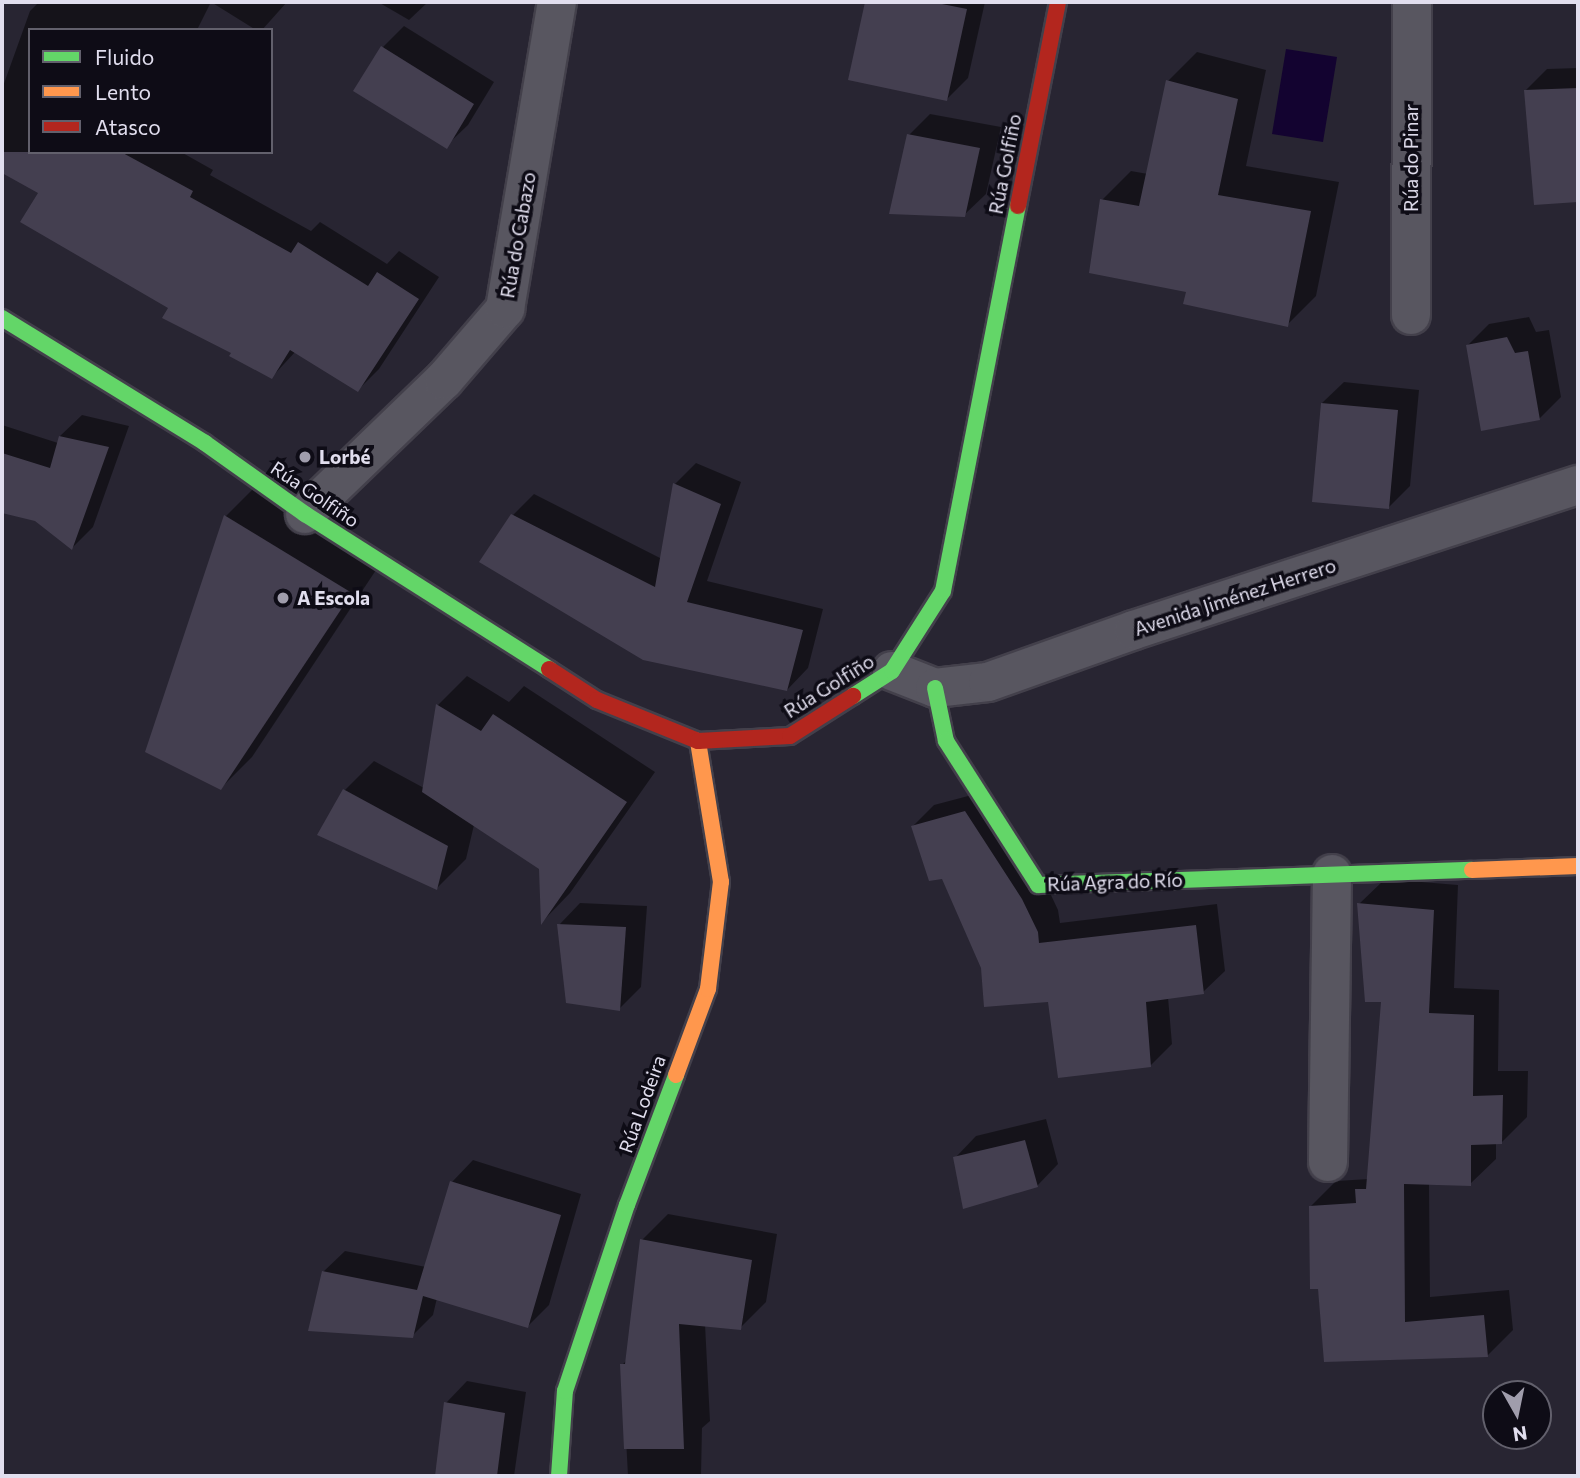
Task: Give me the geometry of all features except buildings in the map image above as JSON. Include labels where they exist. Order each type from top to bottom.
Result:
[{"type":"main road","name":"Rúa Golfiño","points":[[2,318],[205,443],[305,514],[597,700],[698,741],[790,736],[892,671],[943,591],[1058,2]]},
{"type":"main road","name":"Rúa Agra do Río","points":[[935,688],[946,741],[1038,885],[1578,866]]},
{"type":"main road","name":"Rúa Lodeira","points":[[559,1476],[565,1391],[627,1205],[708,989],[721,882],[698,741]]},
{"type":"street","name":"Rúa do Cabazo","points":[[305,514],[444,380],[505,309],[557,2]]},
{"type":"street","name":"Rúa do Pinar","points":[[1411,315],[1412,2]]},
{"type":"street","name":"Avenida Jiménez Herrero","points":[[892,671],[935,688],[988,682],[1134,629],[1578,485]]},
{"type":"street","points":[[1328,1162],[1332,874]]},
{"type":"shaded area","points":[[1286,49],[1337,57],[1323,142],[1272,134]]},
{"type":"traffic: fast","points":[[853,696],[892,671],[943,591],[1018,206]]},
{"type":"traffic: fast","points":[[2,318],[205,443],[305,514],[549,669]]},
{"type":"traffic: fast","points":[[935,688],[946,741],[1038,885],[1472,870]]},
{"type":"traffic: fast","points":[[559,1476],[565,1391],[627,1205],[676,1075]]},
{"type":"traffic: slow","points":[[676,1075],[708,989],[721,882],[698,741]]},
{"type":"traffic: slow","points":[[1472,870],[1578,866]]},
{"type":"traffic: jam","points":[[1018,206],[1058,2]]},
{"type":"traffic: jam","points":[[549,669],[597,700],[698,741],[790,736],[853,696]]},
{"type":"place","name":"Lorbé","points":[[305,457]]},
{"type":"place","name":"A Escola","points":[[283,598]]}]
